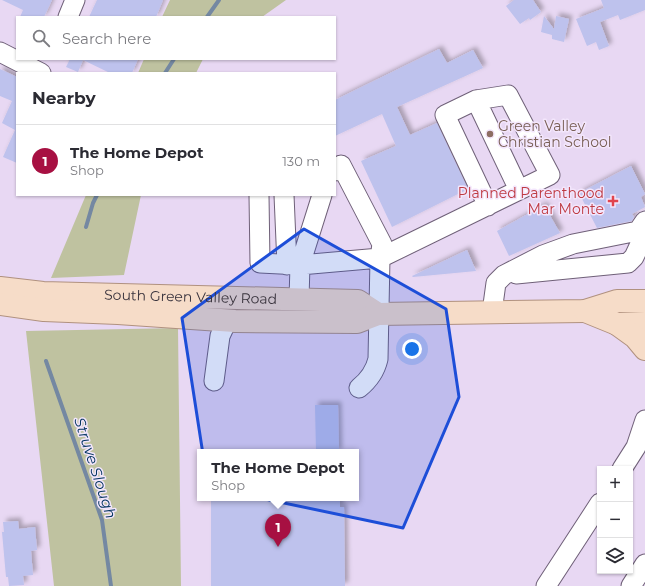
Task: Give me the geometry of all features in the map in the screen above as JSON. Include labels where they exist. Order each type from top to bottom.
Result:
[{"type":"main road","name":"South Green Valley Road","points":[[0,288],[43,293],[358,301],[378,314]]},
{"type":"main road","name":"South Green Valley Road","points":[[0,304],[44,310],[118,313],[227,321],[357,322],[378,314],[585,311],[617,301],[645,301]]},
{"type":"main road","name":"South Green Valley Road","points":[[585,311],[617,324],[645,323]]},
{"type":"main road","points":[[617,324],[635,337],[645,349]]},
{"type":"street","points":[[68,16],[75,0]]},
{"type":"street","points":[[0,52],[40,72]]},
{"type":"street","points":[[42,72],[48,60]]},
{"type":"street","points":[[259,196],[260,263],[293,265],[380,258],[488,206],[519,190],[550,176],[508,95],[476,100],[445,116],[488,206]]},
{"type":"street","points":[[476,100],[519,190]]},
{"type":"street","points":[[336,170],[341,165],[382,244],[378,314],[379,352],[377,365],[370,377],[358,388]]},
{"type":"street","points":[[284,196],[299,299]]},
{"type":"street","points":[[293,265],[322,196]]},
{"type":"street","points":[[492,312],[496,283],[504,275],[543,255],[573,244],[642,226],[641,242],[634,257],[628,263],[504,275]]},
{"type":"street","points":[[214,381],[220,336],[227,321]]},
{"type":"street","points":[[624,466],[636,447],[645,420]]},
{"type":"street","points":[[546,586],[597,508]]},
{"type":"street","points":[[631,586],[645,564]]},
{"type":"highlighted area","points":[[304,229],[446,309],[459,397],[403,528],[208,487],[182,318]]},
{"type":"green space","points":[[170,0],[286,0],[263,16],[162,16]]},
{"type":"green space","points":[[144,60],[202,60],[196,72],[138,72]]},
{"type":"green space","points":[[86,196],[141,196],[124,275],[51,278]]},
{"type":"green space","points":[[178,328],[181,586],[54,586],[26,331]]},
{"type":"building","points":[[2,0],[52,0],[44,16],[20,16],[23,10]]},
{"type":"building","points":[[97,0],[163,0],[156,16],[89,16]]},
{"type":"building","points":[[514,0],[533,0],[541,12],[530,20],[529,18],[520,24],[506,6]]},
{"type":"building","points":[[601,0],[645,0],[645,10],[620,20],[618,15],[600,22],[609,46],[599,50],[596,42],[587,46],[576,19],[604,8]]},
{"type":"building","points":[[544,16],[554,29],[556,16],[569,19],[564,42],[552,39],[552,35],[541,32]]},
{"type":"building","points":[[439,49],[447,63],[473,50],[483,68],[397,107],[410,135],[437,123],[468,189],[392,227],[361,161],[396,146],[382,114],[336,136],[336,100]]},
{"type":"building","points":[[70,60],[83,60],[78,72],[66,67]]},
{"type":"building","points":[[83,60],[138,60],[132,72],[108,72]]},
{"type":"building","points":[[0,69],[16,77],[16,163],[3,157],[15,130],[2,123],[12,101],[0,96]]},
{"type":"building","name":"Planned Parenthood Mar Monte","points":[[631,166],[645,194],[641,197],[645,207],[632,214],[634,217],[632,221],[597,228],[579,193]]},
{"type":"building","points":[[544,205],[560,233],[509,256],[497,231]]},
{"type":"building","points":[[467,250],[476,271],[412,276]]},
{"type":"building","points":[[315,405],[338,405],[339,449],[316,449]]},
{"type":"building","points":[[211,501],[340,501],[340,507],[344,507],[345,586],[211,586]]},
{"type":"building","points":[[18,521],[19,529],[35,527],[37,550],[31,551],[33,575],[23,576],[24,585],[9,586],[8,577],[6,577],[2,532],[4,532],[3,522]]},
{"type":"waterway","name":"Struve Slough","points":[[208,16],[219,0]]},
{"type":"waterway","name":"Struve Slough","points":[[166,72],[173,60]]},
{"type":"waterway","name":"Struve Slough","points":[[86,227],[96,196]]},
{"type":"waterway","name":"Struve Slough","points":[[46,361],[102,520],[111,586]]},
{"type":"place","name":"Green Valley Christian School","points":[[490,134]]},
{"type":"place","name":"Planned Parenthood Mar Monte","points":[[613,201]]},
{"type":"place","name":"The Home Depot","points":[[278,547]]}]
